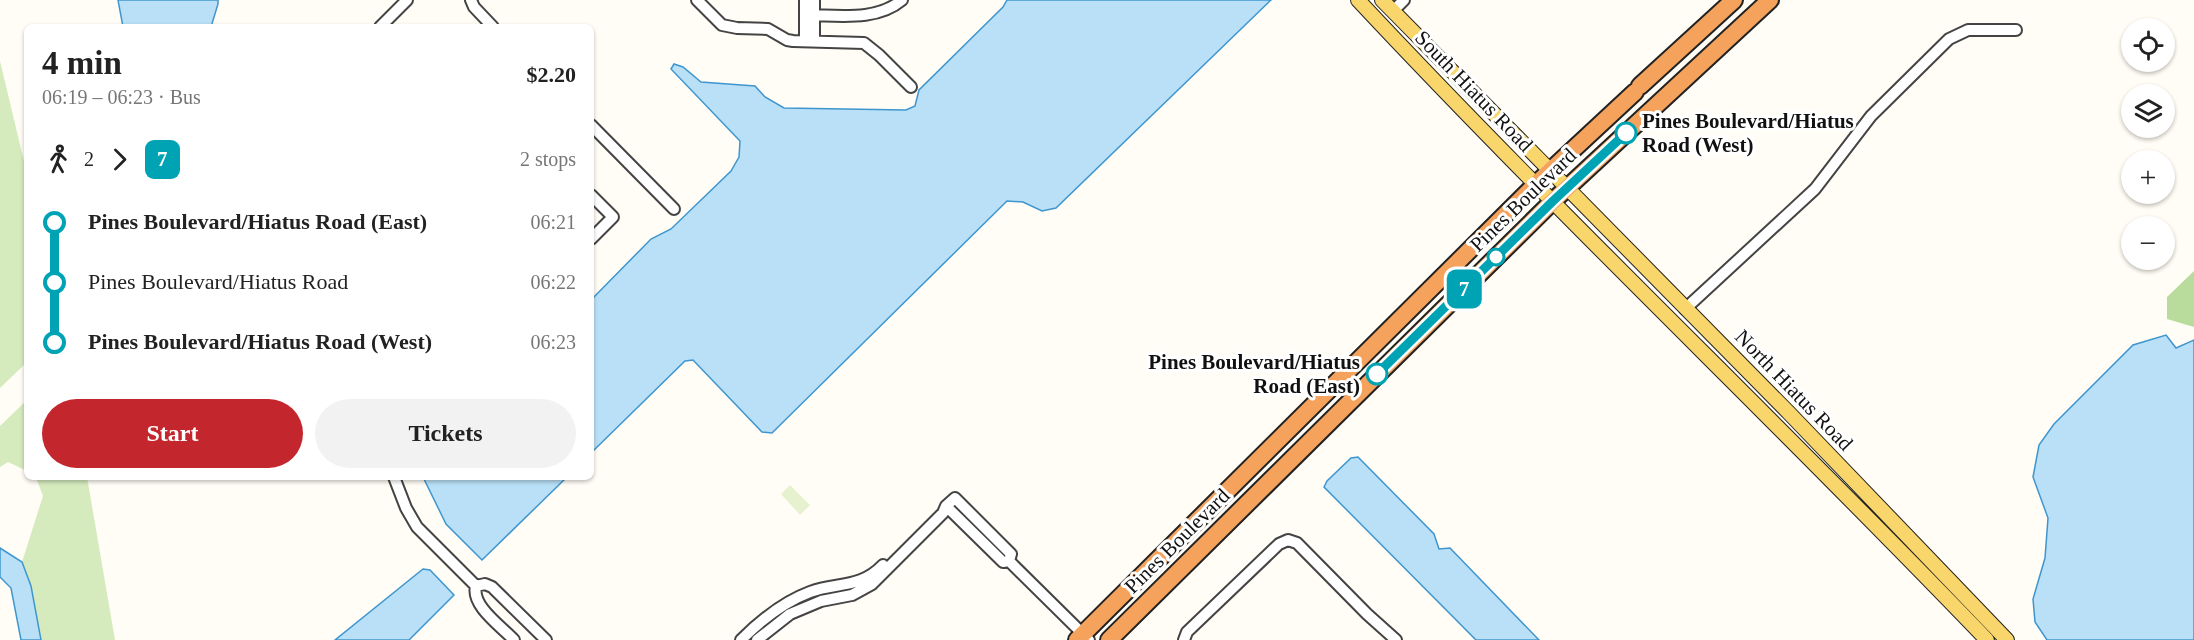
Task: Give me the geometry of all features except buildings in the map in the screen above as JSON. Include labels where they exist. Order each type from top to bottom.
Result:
[{"type":"highway","name":"Pines Boulevard","points":[[1083,638],[1536,184],[1734,0]]},
{"type":"highway","name":"Pines Boulevard","points":[[1109,640],[1553,201],[1770,0]]},
{"type":"main road","name":"South Hiatus Road","points":[[1358,0],[1441,89],[1536,184]]},
{"type":"main road","points":[[1367,0],[1381,9],[1388,4]]},
{"type":"main road","name":"South Hiatus Road","points":[[1388,4],[1551,170]]},
{"type":"main road","points":[[1374,17],[1387,19],[1427,54],[1441,58]]},
{"type":"main road","name":"North Hiatus Road","points":[[1551,170],[2007,640]]},
{"type":"main road","name":"North Hiatus Road","points":[[1536,184],[1679,330],[1788,436],[1986,640]]},
{"type":"street","points":[[383,24],[407,0]]},
{"type":"street","points":[[471,0],[474,7],[490,24]]},
{"type":"street","points":[[697,0],[722,25],[768,29],[787,40],[864,44],[879,55],[911,87]]},
{"type":"street","points":[[805,0],[810,15]]},
{"type":"street","points":[[810,41],[810,15],[814,0]]},
{"type":"street","points":[[810,15],[871,15],[890,9],[902,0]]},
{"type":"street","points":[[1388,4],[1404,0]]},
{"type":"street","points":[[1685,309],[1815,189],[1871,116],[1949,39],[1968,30],[2016,30]]},
{"type":"street","points":[[594,128],[674,209]]},
{"type":"street","points":[[594,198],[613,217],[594,236]]},
{"type":"street","points":[[395,480],[405,508],[417,527],[476,586]]},
{"type":"street","points":[[741,640],[771,614],[798,597],[812,591],[848,585],[870,576],[940,508],[955,498],[1011,554],[1009,561]]},
{"type":"street","points":[[946,506],[1003,562],[1009,561]]},
{"type":"street","points":[[757,640],[777,622],[798,610],[821,601],[852,595],[872,584],[943,513],[946,506]]},
{"type":"street","points":[[1184,640],[1187,633],[1279,544],[1288,540],[1297,543],[1396,640]]},
{"type":"street","points":[[1009,561],[1083,638]]},
{"type":"street","points":[[476,586],[485,584],[492,587],[546,640]]},
{"type":"street","points":[[476,586],[474,595],[478,603],[514,640]]},
{"type":"green space","points":[[0,61],[24,161],[24,365],[0,388]]},
{"type":"green space","points":[[2194,271],[2194,327],[2167,319],[2167,297]]},
{"type":"green space","points":[[24,403],[24,470],[8,462],[0,467],[0,426]]},
{"type":"green space","points":[[37,480],[88,480],[115,640],[41,640],[31,586],[22,562],[43,496]]},
{"type":"green space","points":[[790,485],[810,505],[800,515],[781,494]]},
{"type":"water","points":[[118,0],[218,0],[212,24],[122,24]]},
{"type":"water","points":[[1007,0],[1271,0],[1056,208],[1042,211],[1023,202],[1007,201],[772,433],[762,432],[693,360],[685,361],[594,450],[594,297],[651,239],[671,229],[731,171],[739,157],[740,141],[671,69],[674,64],[683,67],[701,82],[755,86],[765,97],[784,108],[906,110],[915,106],[919,90],[1003,7]]},
{"type":"water","points":[[2166,335],[2176,348],[2194,340],[2194,640],[2047,640],[2035,622],[2033,599],[2045,558],[2048,518],[2033,477],[2039,445],[2054,424],[2133,345]]},
{"type":"water","points":[[1358,457],[1434,534],[1439,549],[1450,548],[1539,640],[1476,640],[1324,487],[1327,481],[1351,458]]},
{"type":"water","points":[[424,480],[564,480],[482,560],[446,524]]},
{"type":"water","points":[[0,548],[22,562],[31,586],[41,640],[21,640],[11,588],[0,577]]},
{"type":"water","points":[[423,569],[430,570],[454,595],[409,640],[335,640]]},
{"type":"bus line","name":"7","points":[[1377,374],[1553,201],[1626,133]]},
{"type":"place","name":"Pines Boulevard/Hiatus Road (West)","points":[[1626,133]]},
{"type":"place","name":"Pines Boulevard/Hiatus Road (East)","points":[[1377,374]]}]
